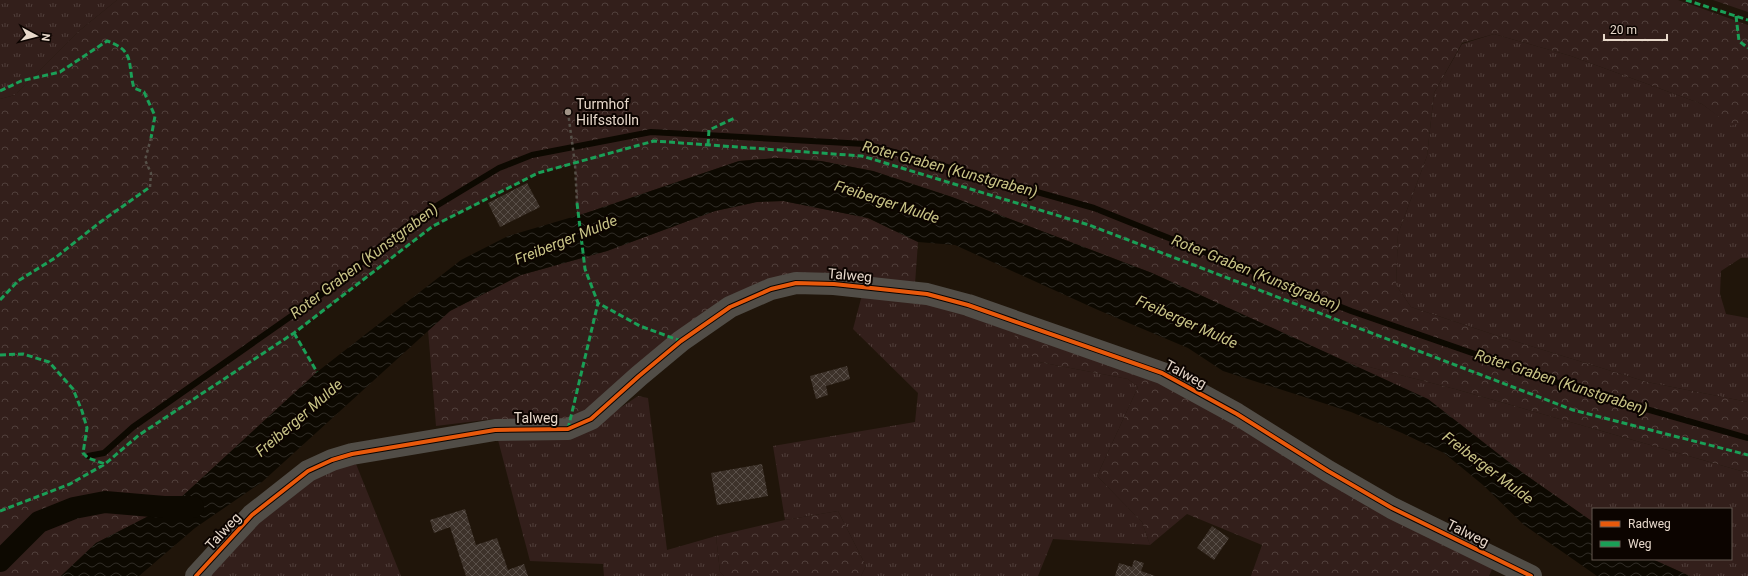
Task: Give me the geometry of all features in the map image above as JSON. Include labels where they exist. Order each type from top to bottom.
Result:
[{"type":"street","name":"Talweg","points":[[196,576],[252,516],[308,471],[332,460],[352,454],[495,430],[568,429],[591,419],[681,340],[730,307],[771,289],[796,284],[834,284],[927,294],[968,305],[1162,373],[1237,414],[1328,471],[1392,508],[1531,576]]},
{"type":"path","points":[[568,112],[574,156],[577,203]]},
{"type":"path","points":[[150,138],[145,160],[151,173],[150,188]]},
{"type":"green space","points":[[0,0],[117,0],[79,31],[15,95],[0,99]]},
{"type":"green space","points":[[117,0],[1678,0],[1748,25],[1748,119],[1731,126],[1702,104],[1571,56],[1494,34],[1462,43],[1434,93],[1427,156],[1398,234],[1396,285],[1411,307],[1495,335],[1647,382],[1748,402],[1748,473],[1455,389],[1342,360],[1152,273],[952,197],[873,171],[821,161],[777,158],[739,161],[577,216],[575,164],[538,173],[433,226],[294,333],[317,372],[176,502],[96,543],[61,576],[0,576],[0,99],[15,95],[79,31]]},
{"type":"green space","points":[[1713,0],[1748,0],[1748,12]]},
{"type":"green space","points":[[1494,34],[1571,56],[1702,104],[1731,125],[1748,119],[1748,258],[1741,258],[1721,271],[1720,294],[1726,314],[1748,318],[1748,402],[1647,382],[1495,335],[1411,307],[1396,285],[1398,234],[1427,156],[1434,93],[1462,44]]},
{"type":"green space","points":[[783,201],[868,218],[918,242],[915,284],[796,277],[582,415],[567,420],[493,419],[436,426],[428,330],[450,311],[521,275],[607,251],[715,211],[757,202]]},
{"type":"green space","points":[[862,295],[912,300],[1012,328],[1039,362],[1128,379],[1138,387],[1097,476],[1142,522],[1150,545],[1053,539],[1038,576],[861,576],[866,566],[838,511],[785,520],[773,446],[915,422],[918,393],[853,329]]},
{"type":"green space","points":[[1012,328],[1161,380],[1493,567],[1489,576],[1251,576],[1262,545],[1187,514],[1150,545],[1142,522],[1097,476],[1138,387],[1128,379],[1039,362],[1017,343]]},
{"type":"green space","points":[[1342,360],[1455,389],[1748,473],[1748,576],[1690,576],[1654,560],[1732,560],[1732,508],[1592,508],[1592,521],[1523,473]]},
{"type":"green space","points":[[638,396],[648,398],[667,550],[716,536],[720,572],[724,576],[604,576],[603,564],[530,561],[498,440],[584,432]]},
{"type":"green space","points":[[352,454],[401,576],[196,576],[252,515]]},
{"type":"green space","points":[[838,511],[866,566],[861,576],[724,576],[720,572],[716,536],[785,520]]},
{"type":"water","name":"Freiberger Mulde","points":[[777,158],[821,161],[873,171],[952,197],[1152,273],[1428,399],[1523,473],[1592,521],[1592,560],[1654,560],[1690,576],[1597,576],[1524,525],[1483,485],[1444,453],[1402,433],[1351,412],[1223,371],[1188,348],[1098,310],[955,245],[918,242],[868,218],[783,201],[757,202],[715,211],[607,251],[521,275],[450,311],[262,482],[195,528],[139,576],[61,576],[96,543],[176,502],[317,372],[461,260],[508,236],[586,213],[739,161]]},
{"type":"building","points":[[527,183],[540,207],[500,227],[488,203]]},
{"type":"building","points":[[847,366],[850,379],[826,386],[828,395],[816,399],[810,376]]},
{"type":"building","points":[[762,464],[768,496],[717,505],[711,473]]},
{"type":"building","points":[[465,509],[476,545],[497,538],[508,570],[524,564],[528,576],[466,576],[450,527],[434,533],[430,520]]},
{"type":"building","points":[[1212,526],[1229,538],[1214,560],[1197,548]]},
{"type":"building","points":[[1134,560],[1144,563],[1141,571],[1155,576],[1115,576],[1119,563],[1132,567]]},
{"type":"waterway","name":"Roter Graben (Kunstgraben)","points":[[88,456],[104,453],[133,427],[317,298],[418,217],[499,168],[532,155],[651,132],[865,144],[1094,208],[1351,311],[1576,389],[1748,438]]},
{"type":"waterway","points":[[0,561],[39,522],[74,508],[105,502],[164,507],[193,507]]},
{"type":"marked path","points":[[1686,0],[1748,20]]},
{"type":"marked path","points":[[1736,16],[1739,41],[1748,48]]},
{"type":"marked path","points":[[0,91],[21,81],[60,72],[107,41],[122,49],[126,54],[129,59],[134,88],[144,92],[155,116],[151,138]]},
{"type":"marked path","points":[[708,145],[709,130],[735,118]]},
{"type":"marked path","points":[[0,511],[70,484],[105,464],[139,435],[294,333],[433,226],[538,173],[654,141],[862,156],[1089,225],[1573,410],[1748,455]]},
{"type":"marked path","points":[[0,300],[18,281],[55,258],[99,223],[150,187]]},
{"type":"marked path","points":[[577,203],[585,269],[598,303],[640,326],[681,341]]},
{"type":"marked path","points":[[568,429],[598,303]]},
{"type":"marked path","points":[[294,333],[317,372]]},
{"type":"marked path","points":[[0,355],[23,354],[49,362],[73,389],[82,411],[87,428],[83,453],[88,458],[105,464]]},
{"type":"cycle path","points":[[196,576],[252,515],[308,471],[332,460],[352,454],[495,430],[568,429],[591,419],[681,341],[730,307],[771,289],[796,283],[834,284],[927,294],[968,305],[1162,373],[1237,414],[1328,471],[1392,508],[1531,576]]},
{"type":"place","name":"Turmhof Hilfsstolln","points":[[568,112]]}]
